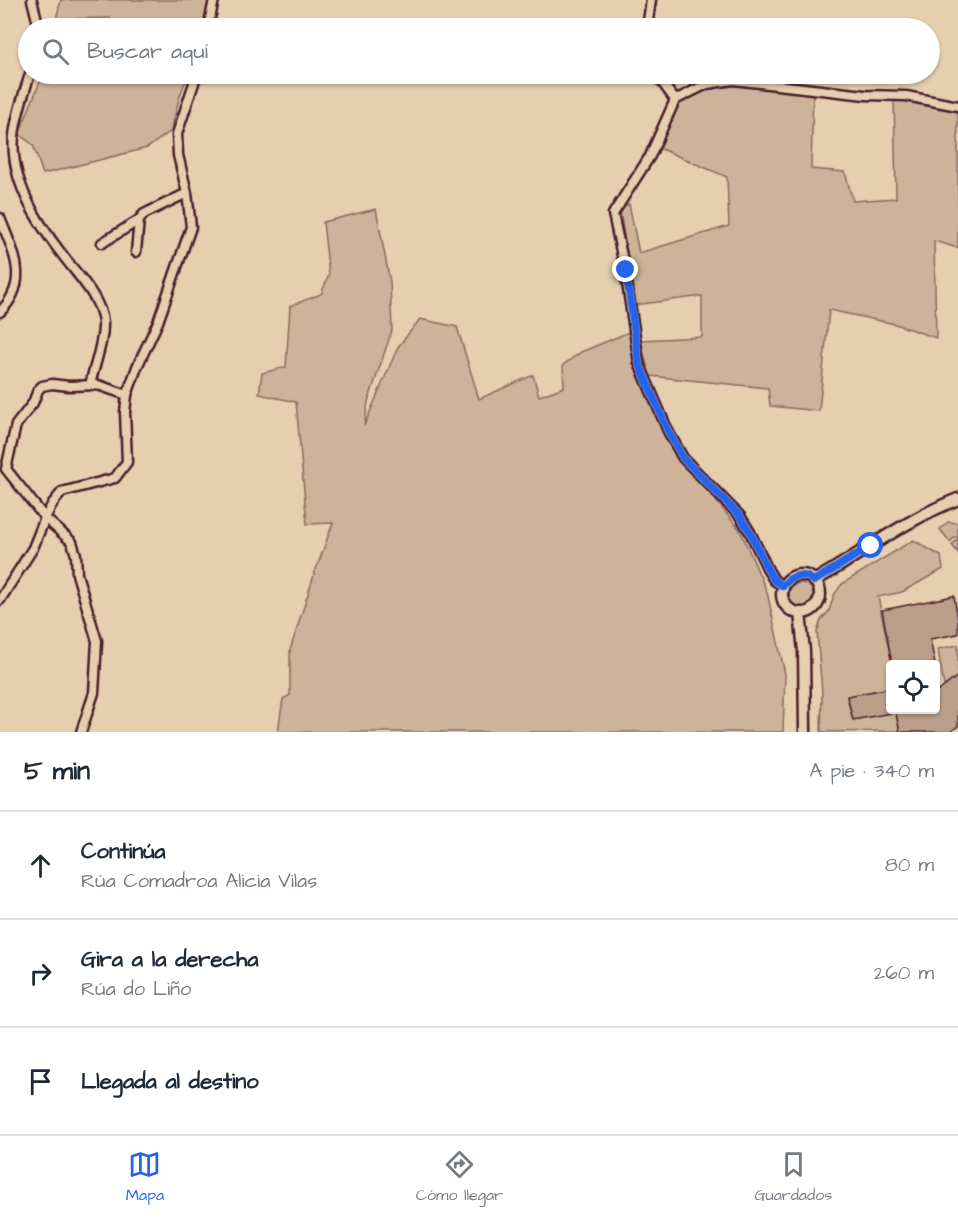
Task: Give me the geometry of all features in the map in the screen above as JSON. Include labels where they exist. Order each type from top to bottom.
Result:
[{"type":"street","points":[[32,0],[36,18]]},
{"type":"street","points":[[210,18],[214,0]]},
{"type":"street","points":[[648,18],[651,0]]},
{"type":"street","points":[[27,84],[14,134],[13,156],[16,172],[46,236],[84,282],[99,308],[103,320],[103,332],[90,385]]},
{"type":"street","points":[[0,600],[33,548],[52,503],[62,492],[115,478],[127,462],[125,412],[127,395],[158,322],[191,227],[187,193],[178,155],[177,135],[194,84]]},
{"type":"street","points":[[664,84],[675,99]]},
{"type":"street","points":[[707,84],[675,99],[650,156],[613,214],[626,270],[639,363],[668,431],[683,458],[740,516],[769,572],[774,580],[783,586]]},
{"type":"street","points":[[768,84],[865,95],[906,96],[958,106]]},
{"type":"street","points":[[102,243],[144,214],[187,193]]},
{"type":"street","points":[[0,218],[16,258],[17,280],[11,301],[0,312]]},
{"type":"street","points":[[136,252],[138,220]]},
{"type":"street","points":[[81,732],[94,693],[97,641],[77,574],[76,555],[72,542],[45,518],[6,469],[16,425],[33,403],[42,386],[52,384],[98,385],[127,395]]},
{"type":"street","points":[[814,581],[912,520],[958,499]]},
{"type":"street","points":[[797,576],[809,577],[814,581],[820,591],[818,602],[810,610],[800,613],[786,606],[782,597],[783,586],[797,576]]},
{"type":"street","points":[[800,613],[804,651],[805,732]]},
{"type":"shaded area","points":[[61,0],[209,0],[205,18],[56,18]]},
{"type":"shaded area","points":[[39,84],[184,84],[171,131],[147,148],[43,174],[33,145],[19,134]]},
{"type":"shaded area","points":[[726,84],[813,94],[811,169],[845,172],[853,201],[896,198],[894,99],[958,111],[958,248],[934,241],[936,338],[895,324],[829,310],[819,411],[770,406],[768,388],[650,376],[640,340],[702,337],[702,296],[635,305],[620,210],[629,204],[639,253],[729,226],[727,177],[659,148],[678,101]]},
{"type":"shaded area","points":[[376,209],[390,282],[392,330],[368,402],[364,426],[398,347],[420,319],[457,327],[479,399],[533,375],[539,396],[564,387],[563,365],[581,352],[629,332],[634,362],[653,407],[684,462],[740,530],[767,592],[785,674],[783,732],[278,732],[283,699],[290,695],[290,650],[333,523],[307,524],[296,402],[259,394],[262,373],[286,367],[290,306],[321,294],[329,275],[323,222]]},
{"type":"shaded area","points":[[948,522],[958,523],[958,539],[955,537],[950,542],[940,529]]},
{"type":"shaded area","points":[[958,539],[958,553],[952,545]]},
{"type":"shaded area","points":[[913,540],[941,556],[943,569],[902,592],[878,597],[891,660],[886,660],[886,689],[847,697],[853,720],[896,714],[900,731],[821,732],[822,692],[817,632],[821,620],[829,611],[834,595],[842,584]]},
{"type":"shaded area","points":[[801,583],[810,586],[813,595],[810,604],[801,607],[792,604],[789,595],[792,586]]},
{"type":"shaded area","points":[[958,645],[958,676],[944,686],[940,660],[938,649]]},
{"type":"building","points":[[954,596],[958,634],[930,639],[934,660],[891,660],[882,610]]},
{"type":"building","points":[[958,676],[958,726],[950,732],[900,732],[896,714],[940,714],[940,690]]},
{"type":"building","points":[[886,689],[886,714],[853,720],[847,696]]},
{"type":"route","points":[[626,270],[639,363],[668,431],[683,458],[740,516],[774,580],[783,586],[797,576],[804,575],[814,581],[871,546]]}]
